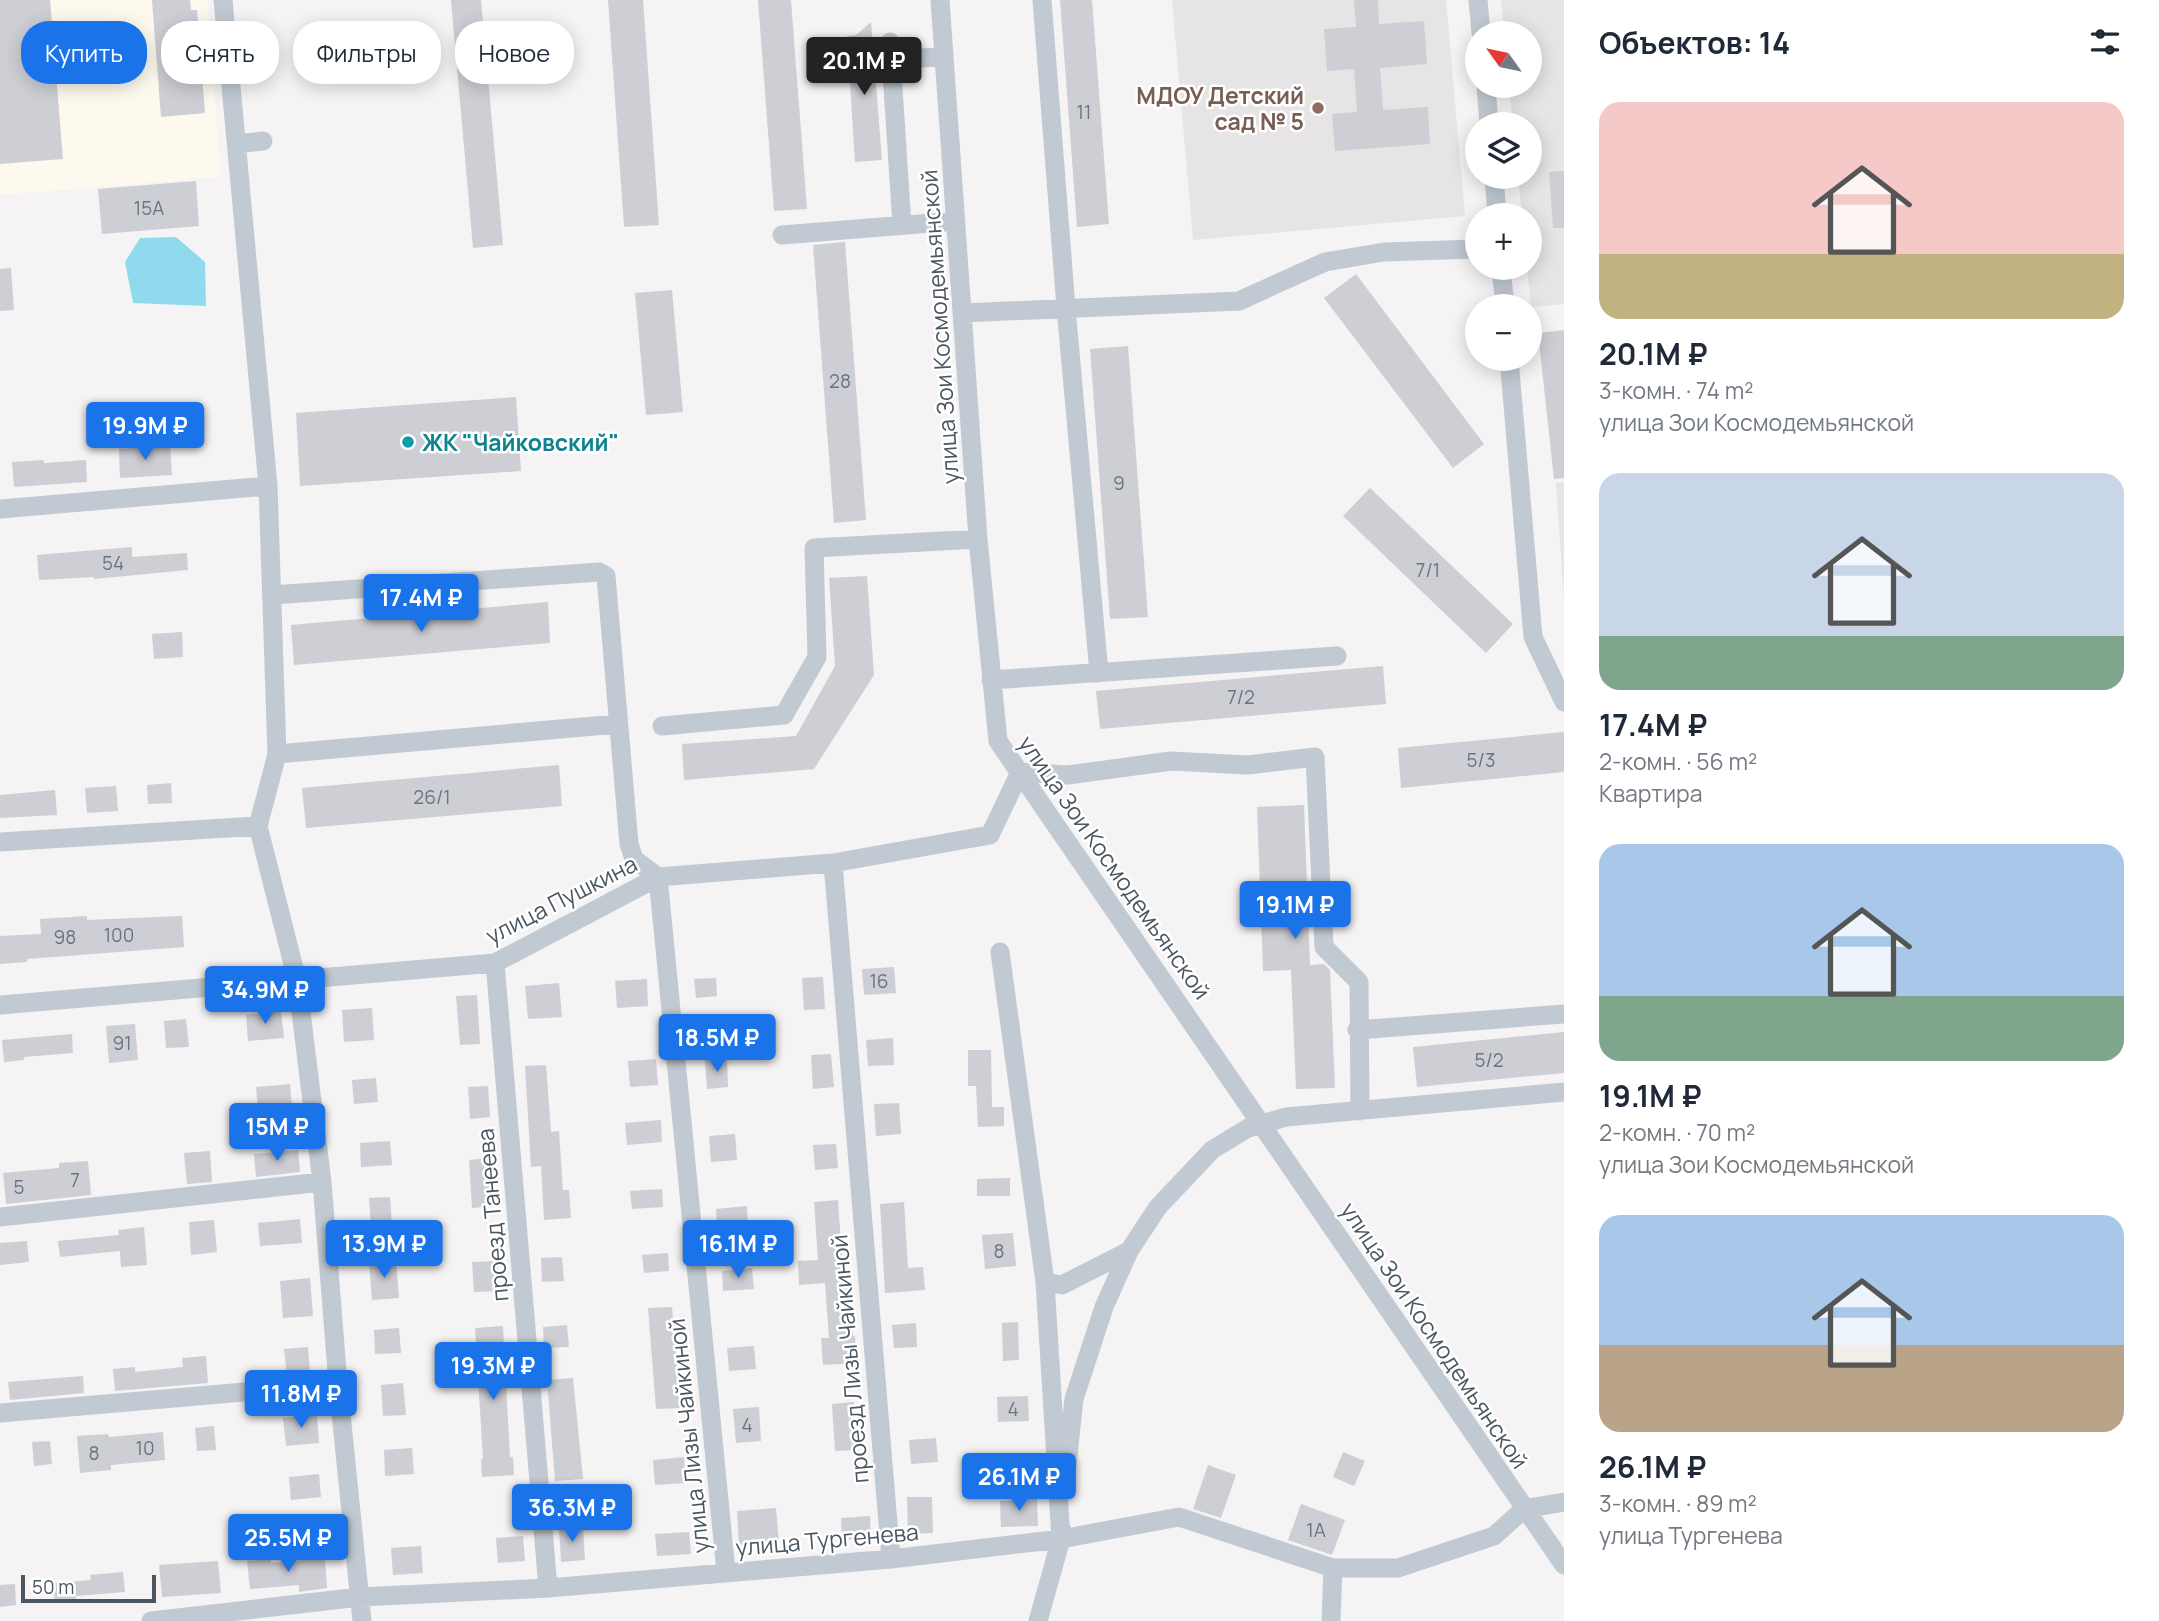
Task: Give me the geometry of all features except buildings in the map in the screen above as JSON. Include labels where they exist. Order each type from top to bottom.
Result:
[{"type":"street","points":[[223,0],[268,486],[277,754],[258,826],[298,980],[322,1182],[338,1384],[362,1621]]},
{"type":"street","name":"улица Зои Космодемьянской","points":[[940,0],[978,539],[998,741],[1564,1565]]},
{"type":"street","points":[[1042,0],[1099,673]]},
{"type":"street","points":[[1478,0],[1480,21]]},
{"type":"street","points":[[902,225],[890,51],[944,56]]},
{"type":"street","points":[[237,144],[263,141]]},
{"type":"street","points":[[782,235],[956,221]]},
{"type":"street","points":[[962,313],[1239,301],[1325,262],[1384,252],[1465,249]]},
{"type":"street","points":[[1510,371],[1533,637],[1564,702]]},
{"type":"street","points":[[0,509],[268,486]]},
{"type":"street","points":[[662,726],[784,715],[817,657],[814,548],[978,539]]},
{"type":"street","points":[[272,594],[599,572],[606,576],[629,844],[634,859],[658,877]]},
{"type":"street","points":[[991,680],[1337,656]]},
{"type":"street","points":[[277,754],[617,724]]},
{"type":"street","points":[[1020,772],[1068,775],[1171,761],[1248,765],[1315,757],[1324,947],[1359,982],[1357,1030],[1360,1111]]},
{"type":"street","name":"улица Пушкина","points":[[0,1005],[495,964],[658,877],[833,863],[989,835],[1020,772]]},
{"type":"street","points":[[0,842],[258,826]]},
{"type":"street","name":"проезд Лизы Чайкиной","points":[[833,863],[891,1559]]},
{"type":"street","name":"улица Лизы Чайкиной","points":[[658,877],[726,1572]]},
{"type":"street","points":[[1000,952],[1045,1282],[1061,1539]]},
{"type":"street","name":"проезд Танеева","points":[[495,964],[548,1588]]},
{"type":"street","points":[[1357,1030],[1564,1014]]},
{"type":"street","points":[[1038,1621],[1061,1539],[1074,1399],[1104,1307],[1129,1251],[1158,1207],[1212,1150],[1248,1128],[1286,1117],[1564,1092]]},
{"type":"street","points":[[0,1217],[322,1182]]},
{"type":"street","points":[[1045,1282],[1062,1285],[1129,1251]]},
{"type":"street","points":[[0,1413],[338,1384]]},
{"type":"street","points":[[1524,1508],[1564,1502]]},
{"type":"street","name":"улица Тургенева","points":[[151,1621],[360,1597],[548,1588],[891,1559],[1061,1539],[1179,1517],[1333,1568],[1398,1568],[1494,1536],[1524,1508]]},
{"type":"street","points":[[1331,1621],[1333,1568]]},
{"type":"shaded area","points":[[0,0],[207,0],[209,21],[161,21],[161,84],[214,84],[221,177],[0,195]]},
{"type":"shaded area","name":"МДОУ Детский сад № 5","points":[[1172,0],[1446,0],[1465,216],[1193,240]]},
{"type":"shaded area","points":[[1501,0],[1564,0],[1564,304],[1542,306],[1542,294],[1530,294],[1528,280],[1542,280],[1542,203],[1521,203],[1519,189],[1542,189],[1542,112],[1512,112],[1510,98],[1542,98],[1542,21],[1503,21]]},
{"type":"shaded area","points":[[1564,482],[1564,600],[1556,483]]},
{"type":"water","points":[[176,237],[205,262],[206,306],[133,303],[125,262],[140,238]]},
{"type":"place","name":"МДОУ Детский сад № 5","points":[[1318,108]]},
{"type":"place","name":"ЖК \"Чайковский\"","points":[[408,442]]}]
